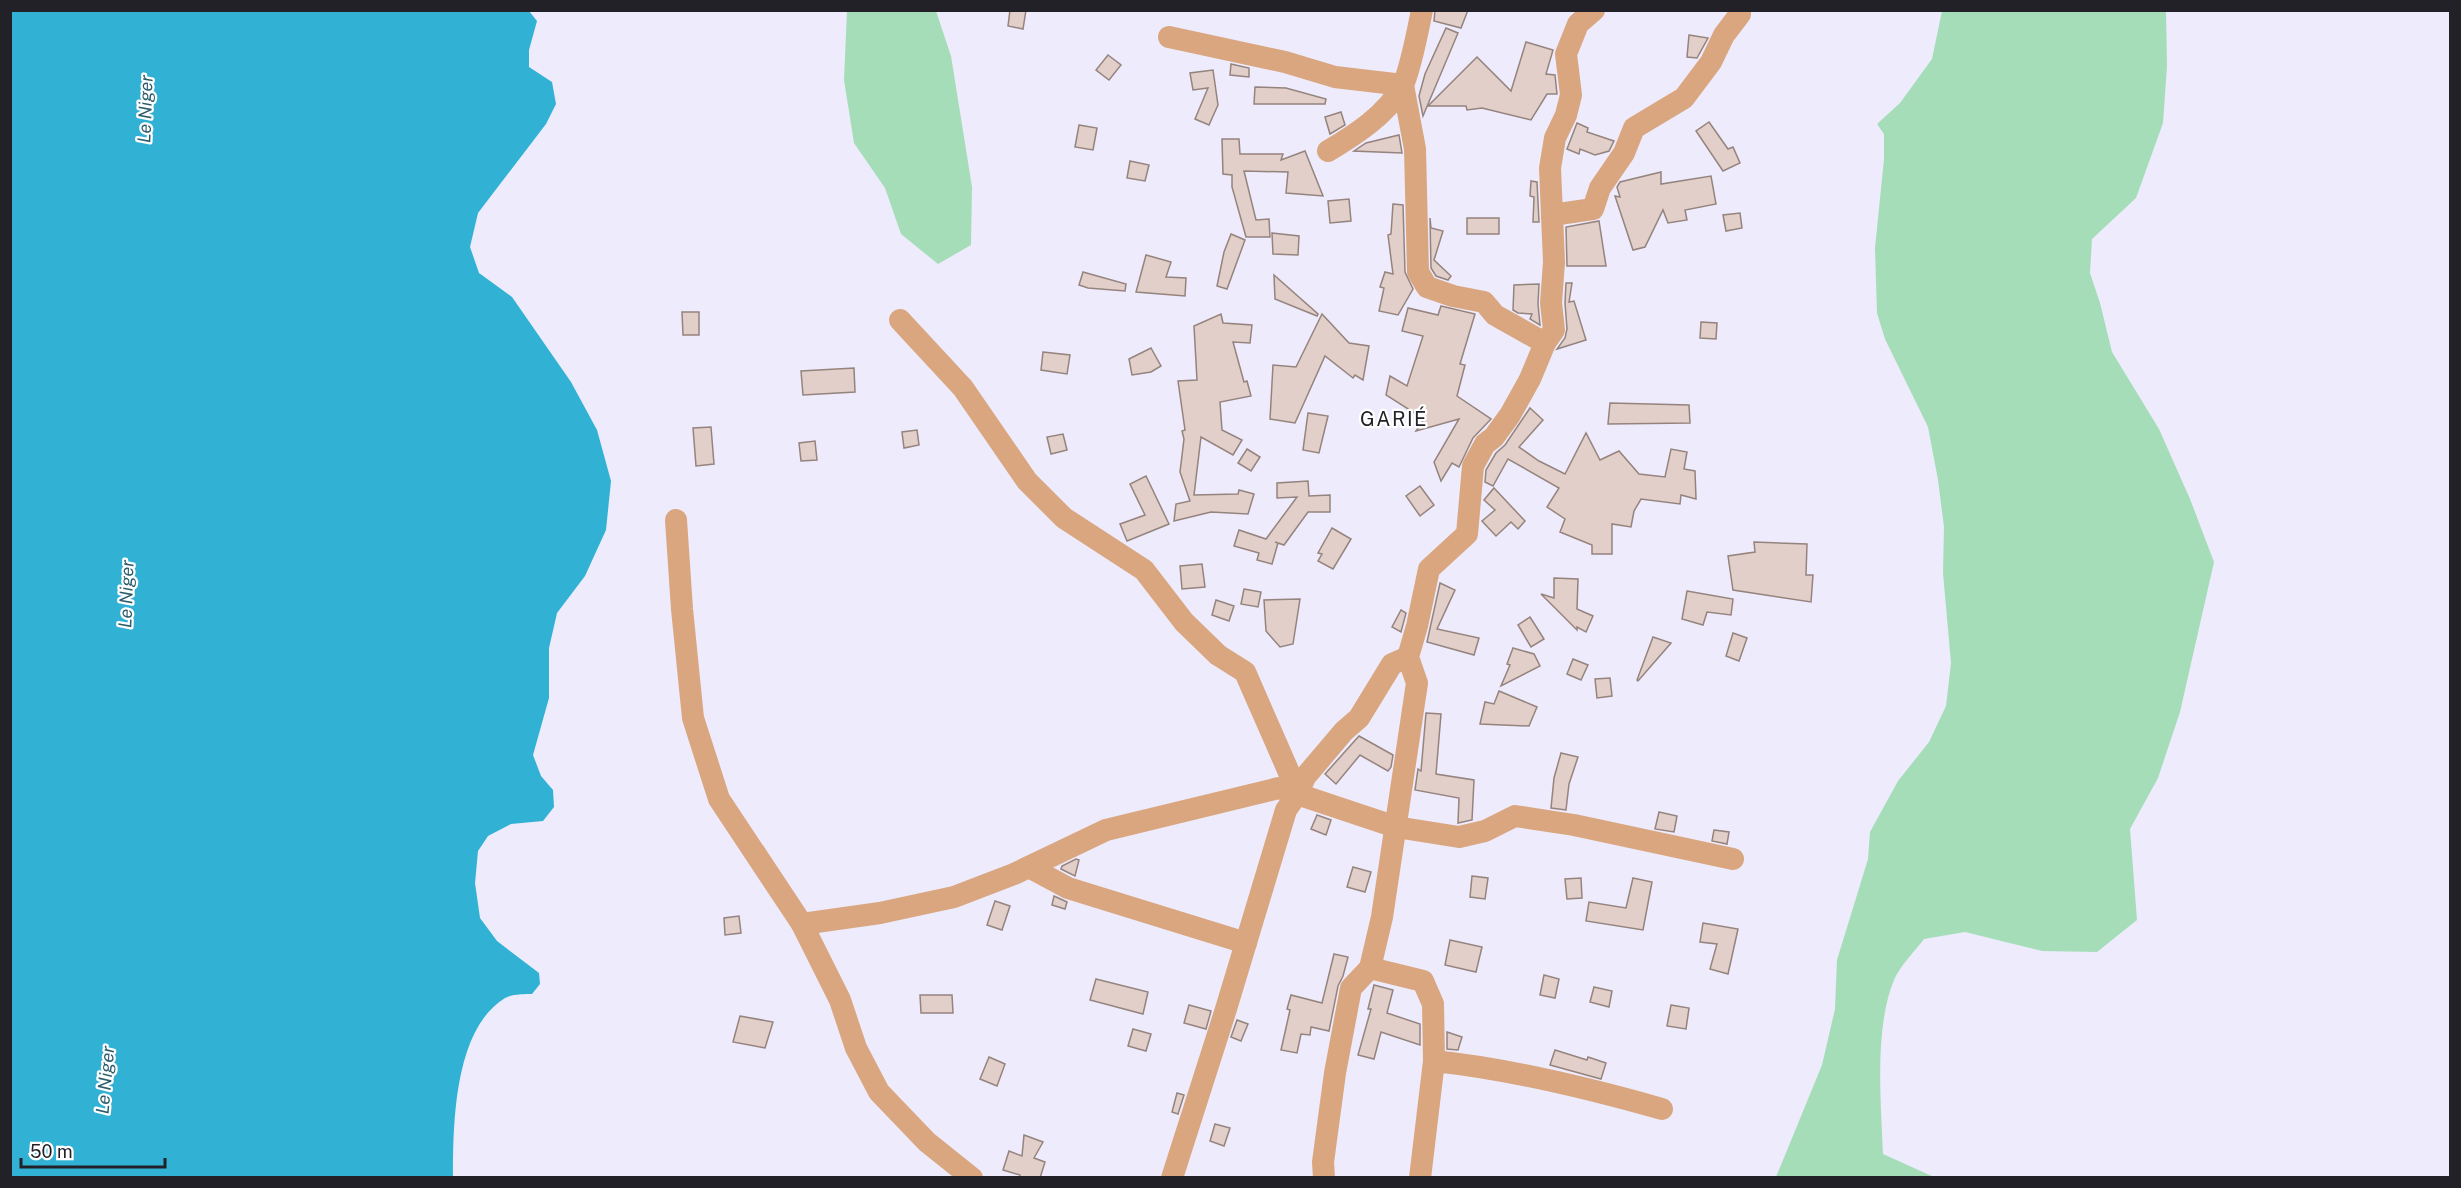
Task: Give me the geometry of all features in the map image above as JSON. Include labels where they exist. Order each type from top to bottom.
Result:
[{"type":"street","points":[[1328,151],[1344,142],[1391,104],[1403,85],[1422,10]]},
{"type":"street","points":[[1324,1178],[1323,1162],[1335,1072],[1351,988],[1370,968],[1382,917],[1417,683],[1408,657],[1418,626],[1429,569],[1467,534],[1473,466],[1485,444],[1494,437],[1510,415],[1530,379],[1545,343],[1554,330],[1551,303],[1554,262],[1550,168],[1555,138],[1566,115],[1571,95],[1566,54],[1578,24],[1594,10]]},
{"type":"street","points":[[1552,215],[1593,209],[1600,188],[1624,153],[1634,128],[1684,98],[1711,62],[1724,35],[1740,14],[1740,10]]},
{"type":"street","points":[[1169,37],[1285,62],[1335,77],[1403,85]]},
{"type":"street","points":[[1403,85],[1415,149],[1418,272],[1427,287],[1453,296],[1484,302],[1495,315],[1545,343]]},
{"type":"street","points":[[900,320],[963,388],[1027,482],[1064,518],[1144,570],[1184,622],[1218,655],[1245,672],[1298,793]]},
{"type":"street","points":[[676,520],[693,718],[719,799],[802,924],[840,1000],[856,1048],[879,1092],[927,1142],[972,1178]]},
{"type":"street","points":[[1172,1178],[1286,810],[1298,793],[1305,777],[1344,731],[1359,718],[1392,664],[1408,657]]},
{"type":"street","points":[[802,924],[880,913],[954,897],[1029,867],[1106,830],[1279,788],[1395,827],[1459,837],[1485,831],[1515,816],[1574,825],[1733,859]]},
{"type":"street","points":[[1029,867],[1068,888],[1246,943]]},
{"type":"street","points":[[1370,968],[1423,981],[1433,1004],[1434,1061],[1420,1178]]},
{"type":"street","points":[[1434,1061],[1477,1065],[1617,1096],[1662,1109]]},
{"type":"green space","points":[[847,11],[936,11],[951,56],[972,187],[971,245],[938,264],[901,234],[885,188],[854,143],[844,80]]},
{"type":"green space","points":[[1942,11],[2166,11],[2167,66],[2163,123],[2136,198],[2092,239],[2090,273],[2112,352],[2159,429],[2190,499],[2214,562],[2180,712],[2158,778],[2130,829],[2137,920],[2097,952],[2042,951],[1965,932],[1924,939],[1903,964],[1894,980],[1888,999],[1881,1042],[1881,1112],[1883,1154],[1934,1177],[1776,1177],[1822,1065],[1835,1009],[1837,960],[1868,859],[1870,832],[1898,781],[1929,742],[1946,706],[1951,663],[1943,573],[1944,527],[1938,480],[1928,427],[1885,339],[1877,313],[1875,248],[1884,159],[1884,134],[1877,124],[1900,103],[1932,59]]},
{"type":"water","name":"Le Niger","points":[[11,11],[529,11],[537,21],[529,50],[529,67],[552,82],[556,104],[546,124],[478,213],[470,247],[479,273],[512,297],[571,382],[597,430],[611,481],[606,530],[585,576],[557,613],[549,648],[549,698],[533,755],[541,776],[553,790],[554,807],[543,821],[511,824],[488,836],[478,851],[475,883],[480,918],[497,941],[539,973],[540,984],[532,994],[505,998],[488,1012],[475,1032],[466,1054],[456,1105],[453,1177],[11,1177]]},
{"type":"building","points":[[1010,10],[1026,10],[1023,29],[1008,26]]},
{"type":"building","points":[[1435,10],[1468,10],[1461,28],[1434,21]]},
{"type":"building","points":[[1446,28],[1458,33],[1423,116],[1419,96],[1425,74]]},
{"type":"building","points":[[1689,35],[1708,38],[1697,58],[1687,57]]},
{"type":"building","points":[[1526,42],[1553,50],[1546,74],[1555,75],[1557,94],[1547,94],[1531,120],[1482,108],[1467,110],[1466,106],[1428,106],[1477,57],[1511,91]]},
{"type":"building","points":[[1108,55],[1121,65],[1109,80],[1096,70]]},
{"type":"building","points":[[1231,64],[1249,68],[1249,77],[1230,75]]},
{"type":"building","points":[[1213,70],[1218,105],[1209,125],[1195,119],[1208,88],[1193,90],[1190,73]]},
{"type":"building","points":[[1255,87],[1286,88],[1326,99],[1325,104],[1254,104]]},
{"type":"building","points":[[1341,112],[1345,125],[1330,134],[1325,117]]},
{"type":"building","points":[[1709,122],[1728,149],[1733,147],[1740,163],[1723,171],[1696,131]]},
{"type":"building","points":[[1577,123],[1588,128],[1587,132],[1614,141],[1609,151],[1595,155],[1580,149],[1579,154],[1567,149]]},
{"type":"building","points":[[1079,125],[1097,128],[1093,150],[1075,147]]},
{"type":"building","points":[[1399,135],[1402,153],[1354,151],[1366,143]]},
{"type":"building","points":[[1222,139],[1239,139],[1240,154],[1283,154],[1281,160],[1305,151],[1323,196],[1286,193],[1288,172],[1244,171],[1256,220],[1269,219],[1270,237],[1246,237],[1232,187],[1232,175],[1223,174]]},
{"type":"building","points":[[1130,161],[1149,165],[1145,181],[1127,178]]},
{"type":"building","points":[[1661,172],[1661,184],[1711,176],[1716,204],[1685,210],[1687,220],[1668,223],[1663,210],[1645,247],[1633,250],[1615,196],[1620,197],[1617,187],[1620,182]]},
{"type":"building","points":[[1531,181],[1537,182],[1539,222],[1533,222],[1534,197],[1530,196]]},
{"type":"building","points":[[1349,199],[1351,221],[1330,223],[1328,201]]},
{"type":"building","points":[[1393,204],[1403,205],[1405,272],[1413,289],[1398,315],[1379,311],[1384,288],[1380,287],[1385,272],[1393,274],[1388,235],[1391,234]]},
{"type":"building","points":[[1740,213],[1742,228],[1726,231],[1723,215]]},
{"type":"building","points":[[1430,218],[1431,228],[1443,231],[1434,260],[1451,276],[1448,280],[1436,276],[1431,268]]},
{"type":"building","points":[[1467,218],[1499,218],[1499,234],[1467,234]]},
{"type":"building","points":[[1599,221],[1606,266],[1567,266],[1566,227]]},
{"type":"building","points":[[1272,233],[1299,236],[1298,255],[1273,254]]},
{"type":"building","points":[[1231,234],[1245,240],[1227,289],[1217,286],[1224,252]]},
{"type":"building","points":[[1146,255],[1171,262],[1166,277],[1186,278],[1185,296],[1136,292]]},
{"type":"building","points":[[1083,272],[1126,284],[1125,291],[1088,288],[1079,285]]},
{"type":"building","points":[[1274,275],[1318,314],[1317,316],[1275,299]]},
{"type":"building","points":[[1566,283],[1572,283],[1569,302],[1574,301],[1586,340],[1557,349],[1565,338],[1567,329]]},
{"type":"building","points":[[1539,284],[1540,325],[1530,319],[1532,314],[1518,313],[1513,310],[1514,285]]},
{"type":"building","points":[[1441,306],[1475,314],[1460,364],[1465,365],[1457,396],[1491,419],[1473,438],[1459,467],[1452,463],[1441,481],[1434,462],[1459,419],[1416,431],[1424,419],[1386,395],[1390,376],[1407,386],[1423,336],[1402,331],[1408,308],[1438,315]]},
{"type":"building","points":[[682,312],[699,312],[699,335],[683,335]]},
{"type":"building","points":[[1221,314],[1223,323],[1252,325],[1250,343],[1233,342],[1244,382],[1247,381],[1251,396],[1220,402],[1222,430],[1242,440],[1233,455],[1201,437],[1194,495],[1238,494],[1239,490],[1254,494],[1248,514],[1211,512],[1174,521],[1176,504],[1190,501],[1180,472],[1184,439],[1182,431],[1185,430],[1178,381],[1197,380],[1194,326]]},
{"type":"building","points":[[1322,314],[1349,343],[1369,346],[1363,380],[1355,375],[1353,378],[1325,356],[1295,423],[1270,419],[1273,365],[1296,367]]},
{"type":"building","points":[[1701,322],[1717,323],[1716,339],[1700,338]]},
{"type":"building","points":[[1151,348],[1161,366],[1151,372],[1132,375],[1129,359]]},
{"type":"building","points":[[1043,352],[1070,355],[1067,374],[1041,370]]},
{"type":"building","points":[[854,368],[855,392],[803,395],[801,371]]},
{"type":"building","points":[[1610,403],[1689,405],[1690,423],[1608,424]]},
{"type":"building","points":[[1530,408],[1543,420],[1519,447],[1539,461],[1565,474],[1586,433],[1600,460],[1619,451],[1639,474],[1665,477],[1671,449],[1687,452],[1684,469],[1695,471],[1696,499],[1681,495],[1680,504],[1641,499],[1634,511],[1631,527],[1612,524],[1612,554],[1592,554],[1592,545],[1560,532],[1565,519],[1547,507],[1559,488],[1508,459],[1493,486],[1485,482],[1486,470],[1496,453],[1505,445]]},
{"type":"building","points":[[1308,413],[1328,416],[1319,453],[1303,450]]},
{"type":"building","points":[[711,427],[714,464],[696,466],[693,428]]},
{"type":"building","points":[[917,430],[919,445],[904,448],[902,432]]},
{"type":"building","points":[[1063,434],[1067,450],[1051,454],[1047,437]]},
{"type":"building","points":[[815,441],[817,460],[801,461],[799,443]]},
{"type":"building","points":[[1247,449],[1260,457],[1251,471],[1238,463]]},
{"type":"building","points":[[1146,476],[1169,524],[1127,541],[1120,524],[1145,515],[1130,484]]},
{"type":"building","points":[[1308,481],[1309,496],[1330,495],[1330,512],[1308,512],[1284,545],[1278,543],[1272,564],[1257,560],[1259,553],[1234,546],[1239,530],[1266,539],[1297,497],[1277,498],[1277,483]]},
{"type":"building","points":[[1420,486],[1434,505],[1420,516],[1406,496]]},
{"type":"building","points":[[1494,488],[1525,521],[1518,529],[1511,522],[1496,536],[1482,521],[1495,510],[1484,500]]},
{"type":"building","points":[[1332,528],[1351,539],[1333,569],[1318,561],[1322,554],[1318,553]]},
{"type":"building","points":[[1754,542],[1807,544],[1806,575],[1813,575],[1811,602],[1733,590],[1728,556],[1755,552]]},
{"type":"building","points":[[1202,564],[1205,587],[1182,589],[1180,566]]},
{"type":"building","points":[[1554,578],[1578,579],[1577,609],[1593,616],[1586,632],[1577,627],[1577,630],[1541,594],[1554,598]]},
{"type":"building","points":[[1440,583],[1455,590],[1437,629],[1479,638],[1474,655],[1427,642]]},
{"type":"building","points":[[1244,589],[1261,592],[1258,607],[1241,604]]},
{"type":"building","points":[[1687,591],[1733,599],[1731,615],[1707,612],[1703,625],[1682,619]]},
{"type":"building","points":[[1300,599],[1293,644],[1280,647],[1266,631],[1264,600]]},
{"type":"building","points":[[1216,600],[1234,606],[1229,621],[1212,615]]},
{"type":"building","points":[[1401,610],[1406,613],[1401,632],[1392,627]]},
{"type":"building","points":[[1530,617],[1544,639],[1531,647],[1518,625]]},
{"type":"building","points":[[1733,633],[1747,638],[1739,661],[1726,656]]},
{"type":"building","points":[[1653,637],[1671,643],[1638,681],[1637,680]]},
{"type":"building","points":[[1513,648],[1534,654],[1540,666],[1501,686],[1510,665],[1507,664]]},
{"type":"building","points":[[1573,659],[1588,665],[1581,680],[1567,674]]},
{"type":"building","points":[[1610,678],[1612,696],[1597,698],[1595,679]]},
{"type":"building","points":[[1499,691],[1537,707],[1529,726],[1480,724],[1485,702],[1494,704]]},
{"type":"building","points":[[1426,713],[1441,714],[1436,774],[1474,780],[1472,820],[1458,823],[1459,798],[1415,790],[1418,769],[1421,771]]},
{"type":"building","points":[[1359,736],[1393,755],[1391,767],[1388,771],[1360,755],[1336,784],[1325,774]]},
{"type":"building","points":[[1561,753],[1578,757],[1569,784],[1566,810],[1551,808],[1554,778]]},
{"type":"building","points":[[1659,812],[1677,816],[1674,832],[1655,829]]},
{"type":"building","points":[[1317,815],[1331,820],[1326,835],[1311,829]]},
{"type":"building","points":[[1714,830],[1729,832],[1727,844],[1712,841]]},
{"type":"building","points":[[1076,859],[1079,860],[1075,876],[1061,869],[1062,866]]},
{"type":"building","points":[[1353,867],[1371,872],[1365,892],[1347,887]]},
{"type":"building","points":[[1472,876],[1488,878],[1485,899],[1470,897]]},
{"type":"building","points":[[1581,878],[1582,898],[1567,899],[1565,879]]},
{"type":"building","points":[[1633,878],[1652,882],[1643,930],[1586,921],[1589,902],[1626,908]]},
{"type":"building","points":[[1054,896],[1067,902],[1065,909],[1052,905]]},
{"type":"building","points":[[995,901],[1010,906],[1002,930],[987,925]]},
{"type":"building","points":[[739,916],[741,933],[725,935],[724,918]]},
{"type":"building","points":[[1703,923],[1738,929],[1728,974],[1710,969],[1717,944],[1700,942]]},
{"type":"building","points":[[1450,940],[1482,947],[1476,972],[1445,965]]},
{"type":"building","points":[[1334,954],[1348,957],[1338,986],[1329,1031],[1311,1027],[1310,1035],[1301,1034],[1297,1053],[1281,1050],[1291,995],[1322,1003]]},
{"type":"building","points":[[1544,975],[1559,979],[1555,998],[1540,995]]},
{"type":"building","points":[[1096,979],[1148,992],[1143,1014],[1090,1000]]},
{"type":"building","points":[[1374,985],[1393,990],[1387,1013],[1420,1024],[1420,1045],[1381,1032],[1374,1059],[1358,1055],[1371,1009],[1368,1009]]},
{"type":"building","points":[[1594,987],[1612,991],[1609,1007],[1590,1002]]},
{"type":"building","points":[[920,995],[952,995],[953,1013],[921,1013]]},
{"type":"building","points":[[1189,1005],[1211,1011],[1206,1029],[1184,1023]]},
{"type":"building","points":[[1671,1005],[1689,1008],[1686,1029],[1667,1026]]},
{"type":"building","points":[[740,1016],[773,1022],[765,1048],[733,1042]]},
{"type":"building","points":[[1237,1020],[1248,1024],[1241,1041],[1231,1037]]},
{"type":"building","points":[[1133,1029],[1151,1034],[1146,1051],[1128,1046]]},
{"type":"building","points":[[1447,1032],[1462,1037],[1458,1050],[1447,1049]]},
{"type":"building","points":[[1555,1050],[1606,1063],[1601,1079],[1550,1065]]},
{"type":"building","points":[[989,1057],[1005,1064],[997,1086],[980,1079]]},
{"type":"building","points":[[1177,1093],[1184,1095],[1178,1114],[1172,1112]]},
{"type":"building","points":[[1215,1124],[1230,1128],[1224,1146],[1210,1141]]},
{"type":"building","points":[[1024,1135],[1043,1142],[1034,1158],[1045,1162],[1040,1178],[1020,1178],[1020,1175],[1003,1170],[1009,1151],[1022,1156]]},
{"type":"district","name":"GARIÉ","points":[[1394,419]]}]
